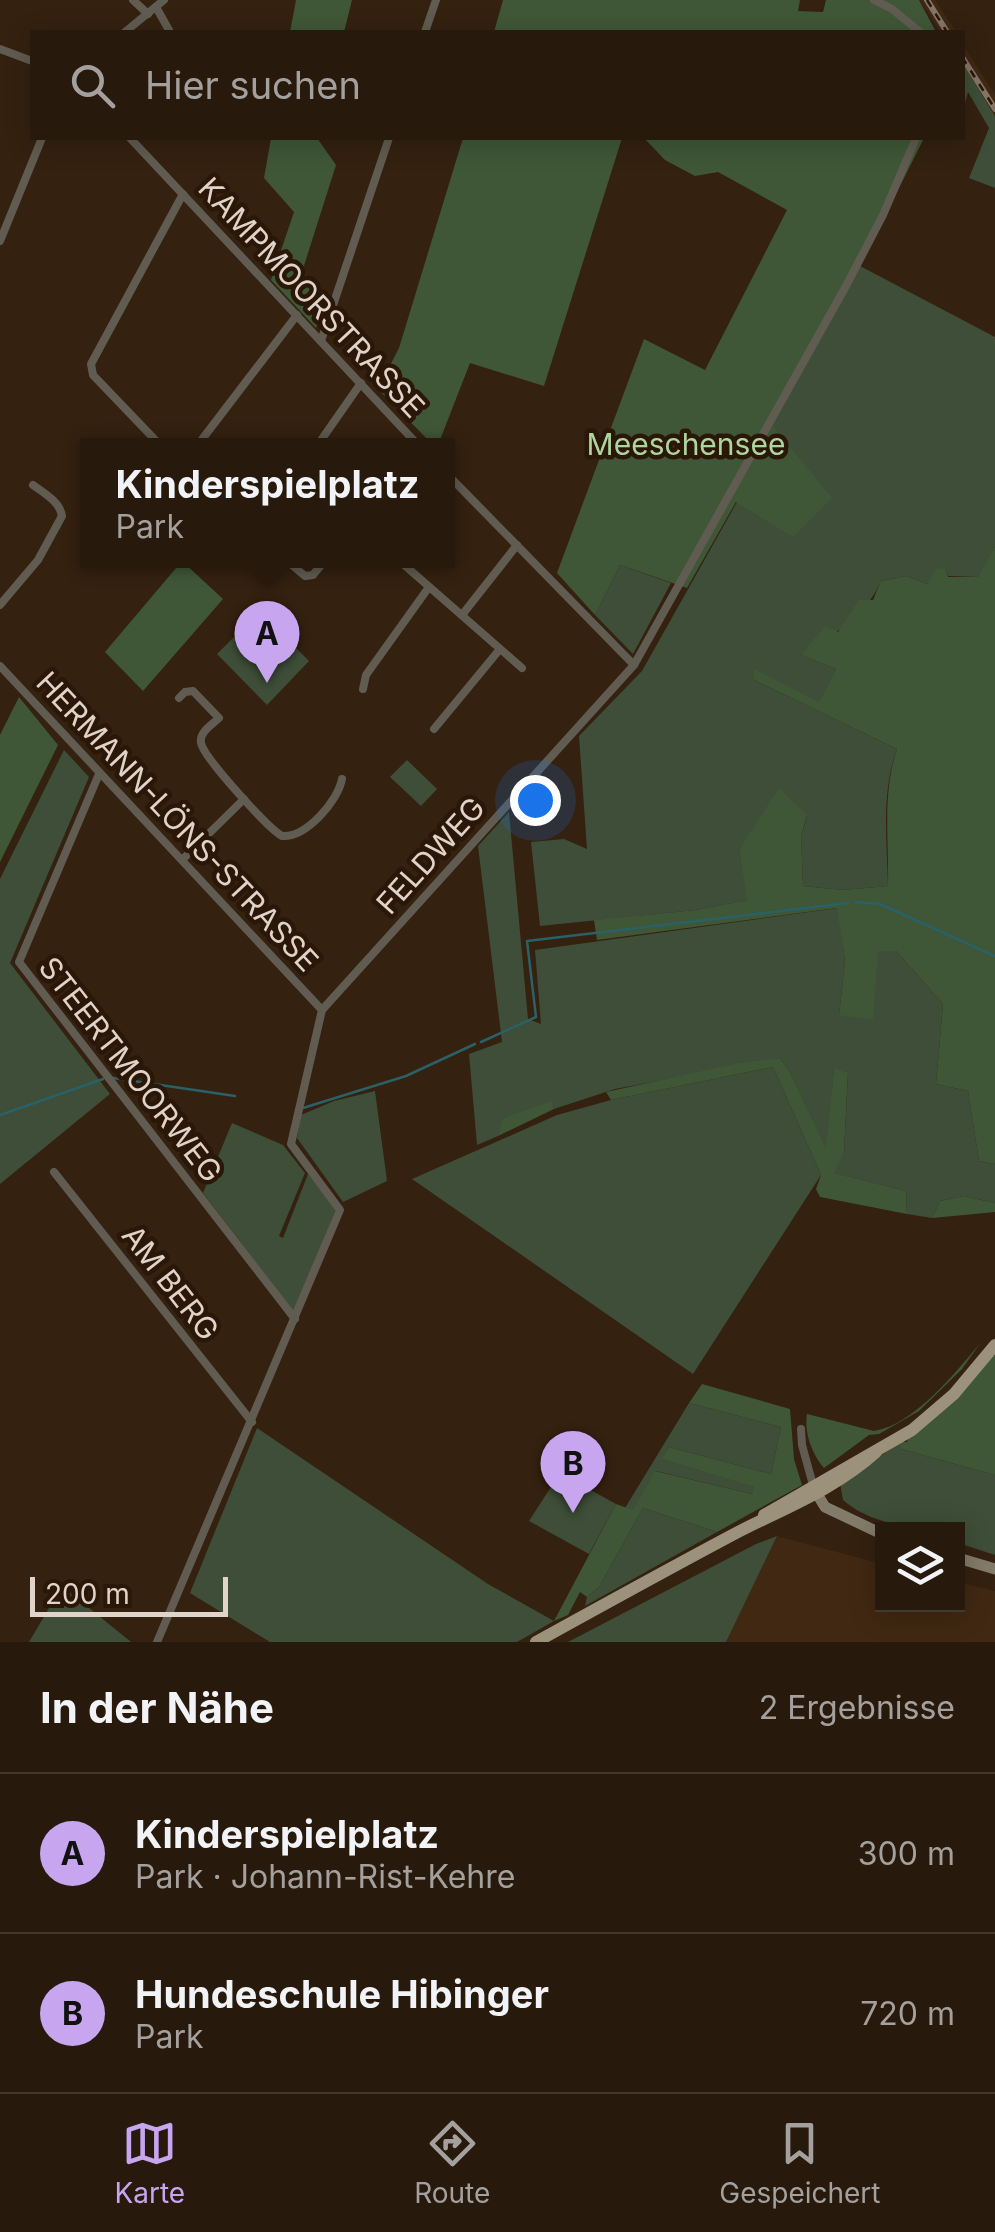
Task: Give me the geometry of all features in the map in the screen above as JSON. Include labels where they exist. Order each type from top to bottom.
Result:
[{"type":"main road","points":[[541,1639],[820,1487],[852,1474],[876,1452],[930,1416],[995,1345]]},
{"type":"street","points":[[133,0],[152,10],[168,30]]},
{"type":"street","points":[[128,30],[164,0]]},
{"type":"street","points":[[425,30],[436,0]]},
{"type":"street","points":[[874,0],[918,30]]},
{"type":"street","points":[[0,49],[30,61]]},
{"type":"street","points":[[0,241],[41,140]]},
{"type":"street","name":"KAMPMOORSTRASSE","points":[[132,140],[412,438]]},
{"type":"street","points":[[321,341],[388,140]]},
{"type":"street","name":"FELDWEG","points":[[157,1642],[340,1210],[291,1144],[322,1010],[634,665],[846,286],[915,140]]},
{"type":"street","points":[[153,438],[93,375],[91,364],[183,194]]},
{"type":"street","points":[[203,438],[296,315]]},
{"type":"street","points":[[322,438],[360,383]]},
{"type":"street","points":[[455,482],[634,665]]},
{"type":"street","points":[[0,605],[38,560],[62,516],[52,500],[33,485]]},
{"type":"street","points":[[462,614],[517,545]]},
{"type":"street","points":[[296,568],[305,576],[318,568]]},
{"type":"street","points":[[408,568],[522,668]]},
{"type":"street","points":[[363,689],[366,675],[395,638],[397,627],[429,587]]},
{"type":"street","points":[[434,729],[500,648]]},
{"type":"street","name":"HERMANN-LÖNS-STRASSE","points":[[0,666],[322,1010]]},
{"type":"street","points":[[180,698],[185,692],[194,692],[219,718],[202,734],[200,742],[275,832],[290,837],[302,832],[340,792],[342,779]]},
{"type":"street","name":"STEERTMOORWEG","points":[[98,774],[20,955],[21,968],[295,1319]]},
{"type":"street","points":[[182,860],[244,799]]},
{"type":"street","name":"AM BERG","points":[[54,1172],[252,1422]]},
{"type":"street","points":[[801,1429],[808,1461],[820,1487],[847,1519],[875,1531]]},
{"type":"street","points":[[965,1560],[995,1570]]},
{"type":"shaded area","points":[[920,0],[935,0],[955,30],[939,30]]},
{"type":"shaded area","points":[[965,48],[995,95],[995,115],[965,66]]},
{"type":"shaded area","points":[[777,1536],[875,1562],[875,1612],[965,1612],[965,1584],[995,1591],[995,1642],[726,1642]]},
{"type":"green space","points":[[296,0],[352,0],[344,30],[290,30]]},
{"type":"green space","points":[[503,0],[800,0],[798,11],[823,12],[826,0],[919,0],[935,30],[495,30]]},
{"type":"green space","points":[[965,67],[995,116],[995,188],[969,178],[989,128],[968,92],[965,103]]},
{"type":"green space","points":[[271,140],[318,140],[336,165],[302,272],[328,297],[316,328],[271,280],[294,212],[264,178]]},
{"type":"green space","name":"Meeschensee","points":[[462,140],[621,140],[544,386],[470,363],[441,438],[426,438],[378,389],[399,348]]},
{"type":"green space","name":"Meeschensee","points":[[646,140],[923,140],[860,266],[772,425],[832,498],[793,537],[736,502],[687,588],[620,565],[595,615],[557,573],[644,339],[705,370],[787,210],[718,172],[695,176],[665,160]]},
{"type":"green space","points":[[860,266],[995,337],[995,546],[979,577],[948,576],[946,569],[927,584],[907,576],[881,581],[858,615],[801,655],[836,669],[819,703],[754,670],[754,680],[897,749],[887,799],[888,886],[843,890],[803,886],[801,836],[807,816],[739,850],[748,900],[696,910],[540,926],[531,842],[564,839],[587,849],[579,736],[642,671],[737,502],[772,425]]},
{"type":"green space","points":[[995,546],[995,1164],[979,1161],[968,1091],[936,1084],[943,1004],[896,951],[878,951],[873,1020],[839,1015],[845,961],[837,908],[597,940],[594,920],[696,910],[747,900],[739,850],[779,788],[807,815],[801,836],[803,886],[843,890],[888,886],[888,799],[897,749],[754,680],[754,669],[819,702],[836,669],[801,655],[825,626],[838,632],[859,600],[873,600],[881,581],[907,576],[927,584],[936,568],[946,569],[948,577],[978,577]]},
{"type":"green space","points":[[620,565],[671,583],[633,654],[595,615]]},
{"type":"green space","points":[[176,568],[190,568],[223,599],[143,691],[105,652]]},
{"type":"green space","points":[[269,621],[309,661],[267,705],[217,654],[246,625],[255,635]]},
{"type":"green space","points":[[19,697],[58,745],[0,862],[0,735]]},
{"type":"green space","points":[[64,750],[89,777],[10,963],[110,1094],[0,1184],[0,879]]},
{"type":"green space","points":[[407,760],[437,789],[421,806],[390,777]]},
{"type":"green space","points":[[509,812],[528,1019],[541,1024],[535,950],[838,908],[845,961],[839,1015],[878,950],[896,951],[943,1004],[936,1084],[968,1091],[979,1161],[995,1164],[995,1203],[964,1196],[940,1201],[932,1218],[907,1214],[906,1191],[833,1173],[844,1153],[848,1074],[834,1069],[827,1151],[780,1058],[615,1089],[554,1109],[552,1102],[504,1118],[498,1136],[477,1145],[469,1054],[502,1042],[478,846]]},
{"type":"green space","points":[[780,1058],[826,1148],[834,1068],[848,1073],[844,1153],[834,1173],[906,1191],[907,1214],[820,1197],[816,1189],[821,1175],[773,1067],[611,1100],[606,1092]]},
{"type":"green space","points":[[773,1067],[821,1175],[693,1374],[412,1179],[557,1115]]},
{"type":"green space","points":[[375,1091],[387,1181],[343,1202],[297,1138],[301,1115],[334,1101]]},
{"type":"green space","points":[[552,1101],[554,1109],[498,1136],[503,1118]]},
{"type":"green space","points":[[232,1123],[283,1145],[305,1173],[279,1236],[283,1238],[308,1174],[336,1209],[294,1312],[203,1193]]},
{"type":"green space","points":[[964,1196],[995,1203],[995,1212],[932,1218],[940,1201]]},
{"type":"green space","points":[[981,1342],[962,1369],[919,1411],[879,1434],[869,1435],[824,1468],[810,1443],[807,1414],[874,1431],[889,1427],[933,1396]]},
{"type":"green space","points":[[995,1350],[995,1475],[901,1449],[901,1442],[907,1442]]},
{"type":"green space","points":[[702,1384],[790,1409],[794,1459],[802,1485],[717,1532],[643,1508],[599,1587],[587,1597],[580,1592],[568,1615],[554,1621],[616,1504],[633,1510],[655,1471],[752,1494],[754,1487],[662,1459],[669,1447],[771,1474],[781,1427],[689,1403]]},
{"type":"green space","points":[[689,1403],[781,1427],[771,1474],[669,1447],[663,1459],[755,1487],[752,1494],[656,1471],[633,1511],[625,1508]]},
{"type":"green space","points":[[257,1428],[488,1584],[554,1621],[517,1642],[270,1642],[190,1593]]},
{"type":"green space","points":[[901,1442],[901,1449],[995,1475],[995,1555],[965,1545],[965,1522],[888,1522],[869,1516],[843,1500],[840,1483]]},
{"type":"green space","points":[[560,1473],[616,1504],[589,1554],[529,1521]]},
{"type":"green space","points":[[643,1508],[717,1532],[585,1606],[587,1597],[599,1587]]},
{"type":"green space","points":[[777,1536],[726,1642],[568,1642],[756,1544]]},
{"type":"green space","points":[[62,1586],[131,1642],[29,1642]]},
{"type":"waterway","points":[[855,902],[880,904],[995,956]]},
{"type":"waterway","points":[[481,1042],[536,1017],[527,941],[848,903]]},
{"type":"waterway","points":[[303,1108],[406,1076],[475,1044]]},
{"type":"waterway","points":[[113,1078],[235,1096]]},
{"type":"waterway","points":[[0,1115],[103,1079]]},
{"type":"railway","points":[[927,0],[946,30]]},
{"type":"railway","points":[[965,62],[995,109]]},
{"type":"place","name":"Kinderspielplatz","points":[[267,683]]},
{"type":"place","name":"Hundeschule Hibinger","points":[[573,1513]]}]
